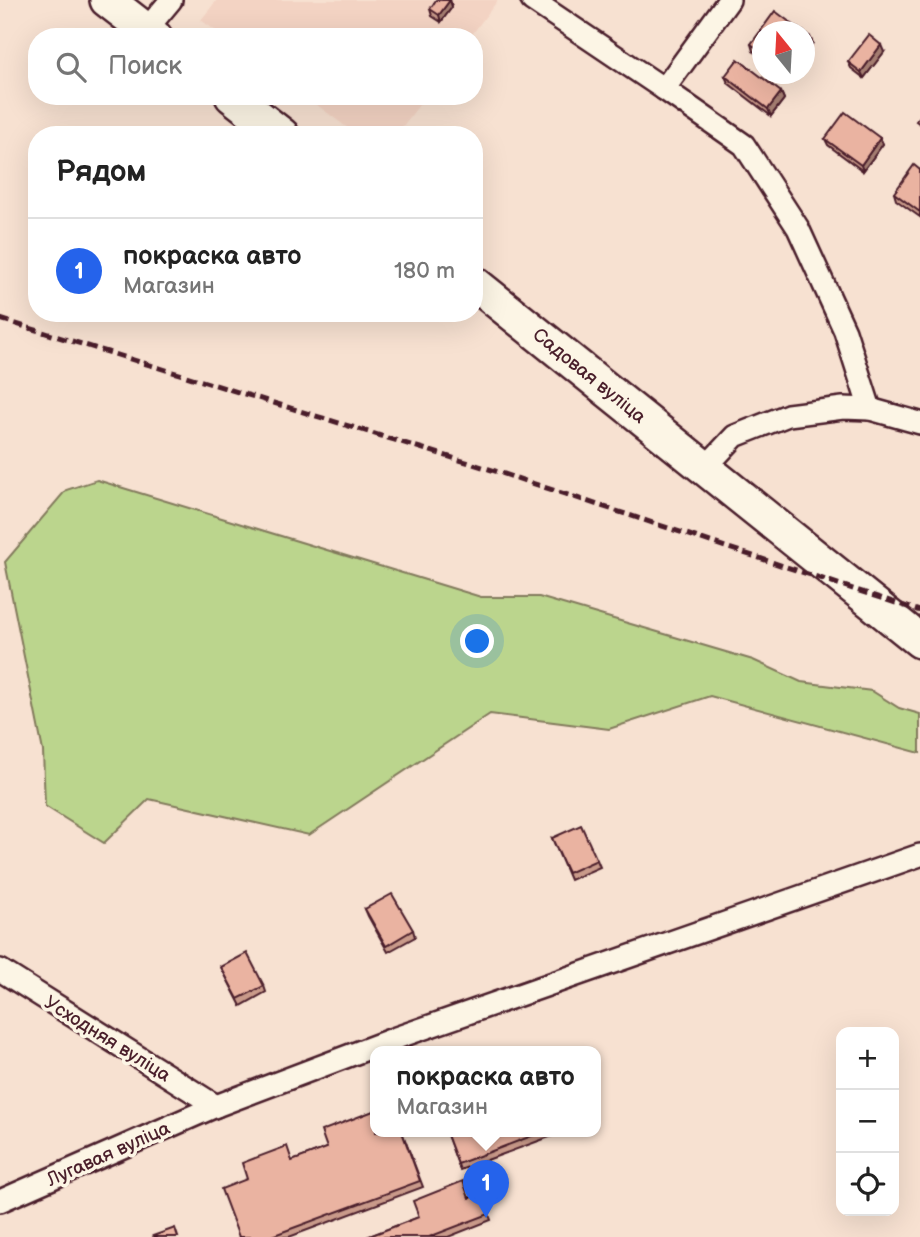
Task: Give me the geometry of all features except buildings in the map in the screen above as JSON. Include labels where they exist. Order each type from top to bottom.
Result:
[{"type":"main road","points":[[107,0],[143,28]]},
{"type":"main road","points":[[244,105],[270,126]]},
{"type":"main road","name":"Садовая вуліца","points":[[483,290],[920,641]]},
{"type":"street","points":[[153,28],[172,0]]},
{"type":"street","points":[[532,0],[744,145],[797,228],[845,331],[870,409]]},
{"type":"street","points":[[664,89],[729,0]]},
{"type":"street","points":[[705,468],[735,436],[788,415],[843,408],[870,409],[920,423]]},
{"type":"street","name":"Лугавая вуліца","points":[[375,1046],[920,855]]},
{"type":"street","name":"Усходняя вуліца","points":[[0,970],[216,1106]]},
{"type":"street","name":"Лугавая вуліца","points":[[0,1201],[216,1106],[370,1048]]},
{"type":"shaded area","points":[[217,0],[498,0],[477,28],[212,28],[201,20]]},
{"type":"shaded area","points":[[317,105],[419,105],[403,126],[345,126]]},
{"type":"green space","points":[[97,480],[481,597],[539,597],[753,660],[801,682],[872,691],[899,708],[920,714],[920,753],[710,696],[609,729],[490,714],[309,835],[149,799],[104,843],[45,806],[43,751],[5,562],[66,490]]},
{"type":"railway","points":[[0,319],[489,469],[920,611]]},
{"type":"place","name":"покраска авто","points":[[486,1218]]}]
